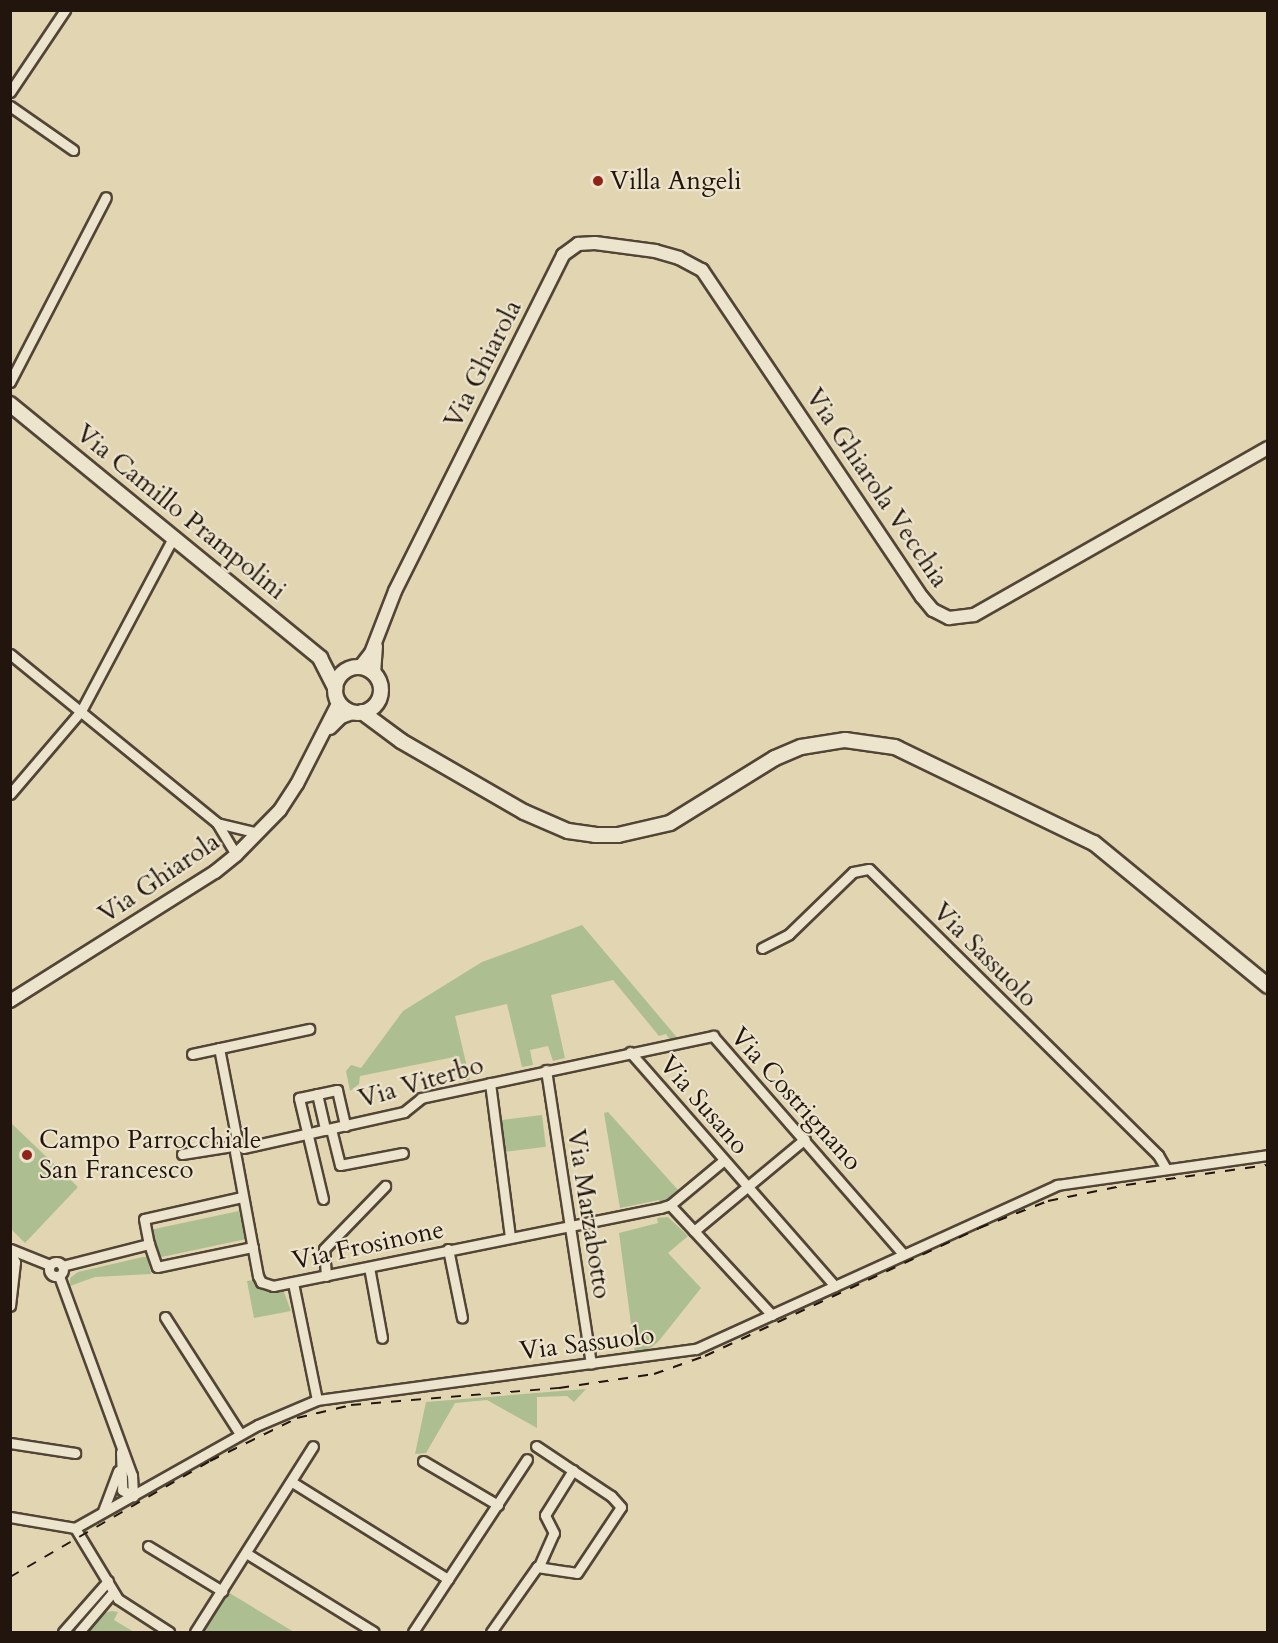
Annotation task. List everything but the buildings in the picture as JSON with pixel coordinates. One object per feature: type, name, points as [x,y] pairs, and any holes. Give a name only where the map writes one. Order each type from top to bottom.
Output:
[{"type":"main road","name":"Via Camillo Prampolini","points":[[10,404],[174,536],[320,658],[354,669]]},
{"type":"main road","name":"Via Camillo Prampolini","points":[[320,658],[335,688]]},
{"type":"main road","points":[[401,741],[381,713],[379,699],[381,686],[374,674],[354,669],[335,688],[339,702],[401,741],[548,824],[568,831],[618,835],[670,823],[775,758],[801,747],[845,740],[895,747],[1094,843],[1268,986]]},
{"type":"main road","points":[[358,712],[379,699]]},
{"type":"street","points":[[10,92],[65,10]]},
{"type":"street","points":[[10,106],[73,150]]},
{"type":"street","points":[[10,382],[106,197]]},
{"type":"street","name":"Via Ghiarola","points":[[354,669],[376,642],[400,581],[569,248],[595,243],[655,251],[690,263],[712,281]]},
{"type":"street","name":"Via Ghiarola Vecchia","points":[[712,281],[922,597],[936,613],[949,618],[974,615],[1268,448]]},
{"type":"street","points":[[10,794],[81,711],[174,536]]},
{"type":"street","name":"Via Ghiarola","points":[[374,674],[376,642]]},
{"type":"street","points":[[10,654],[217,823],[236,855]]},
{"type":"street","name":"Via Ghiarola","points":[[10,1001],[215,872],[236,855],[258,833],[297,784],[339,702]]},
{"type":"street","points":[[325,733],[341,717],[358,712]]},
{"type":"street","points":[[217,823],[258,833]]},
{"type":"street","name":"Via Sassuolo","points":[[762,948],[789,934],[854,872],[863,868],[872,871],[1158,1155],[1166,1169]]},
{"type":"street","points":[[192,1054],[309,1029]]},
{"type":"street","name":"Via Costrignano","points":[[630,1052],[717,1037],[903,1254]]},
{"type":"street","name":"Via Frosinone","points":[[219,1048],[237,1147],[242,1197],[261,1282],[273,1286],[293,1283],[448,1249],[670,1205]]},
{"type":"street","name":"Via Viterbo","points":[[182,1154],[237,1147],[345,1126],[404,1112],[422,1098],[630,1052]]},
{"type":"street","name":"Via Susano","points":[[630,1052],[835,1286]]},
{"type":"street","name":"Via Marzabotto","points":[[546,1070],[591,1364]]},
{"type":"street","points":[[489,1083],[510,1237]]},
{"type":"street","points":[[323,1199],[298,1098],[337,1090],[345,1126]]},
{"type":"street","points":[[317,1094],[340,1165],[403,1153]]},
{"type":"street","points":[[694,1231],[805,1139]]},
{"type":"street","name":"Via Sassuolo","points":[[75,1528],[240,1434],[317,1401],[696,1349],[1046,1188],[1268,1155]]},
{"type":"street","points":[[724,1160],[670,1205],[772,1315]]},
{"type":"street","points":[[326,1276],[324,1249],[385,1186]]},
{"type":"street","points":[[242,1197],[144,1219],[149,1244],[156,1267],[253,1247]]},
{"type":"street","points":[[60,1271],[149,1244]]},
{"type":"street","points":[[448,1249],[462,1318]]},
{"type":"street","points":[[10,1250],[50,1265],[55,1262],[60,1271],[121,1444],[129,1469],[135,1485],[133,1496],[122,1490],[121,1444]]},
{"type":"street","points":[[10,1250],[15,1262],[10,1306]]},
{"type":"street","points":[[369,1267],[382,1338]]},
{"type":"street","points":[[293,1283],[317,1401]]},
{"type":"street","points":[[165,1317],[240,1434]]},
{"type":"street","points":[[10,1443],[75,1453]]},
{"type":"street","points":[[195,1632],[313,1446]]},
{"type":"street","points":[[536,1446],[619,1503],[620,1510],[577,1573],[539,1566]]},
{"type":"street","points":[[413,1632],[527,1459]]},
{"type":"street","points":[[102,1512],[111,1496],[120,1460]]},
{"type":"street","points":[[423,1461],[498,1505]]},
{"type":"street","points":[[129,1469],[151,1486]]},
{"type":"street","points":[[491,1632],[539,1566],[554,1533],[544,1515],[573,1470]]},
{"type":"street","points":[[292,1482],[448,1579]]},
{"type":"street","points":[[10,1517],[75,1528],[113,1592],[129,1608],[169,1632]]},
{"type":"street","points":[[148,1546],[222,1591]]},
{"type":"street","points":[[246,1553],[374,1632]]},
{"type":"street","points":[[63,1632],[108,1581]]},
{"type":"street","points":[[79,1632],[113,1592]]},
{"type":"green space","points":[[582,925],[680,1041],[672,1043],[666,1034],[659,1036],[613,980],[551,995],[565,1058],[553,1061],[548,1046],[530,1050],[533,1065],[522,1067],[507,1004],[455,1016],[470,1080],[466,1081],[459,1056],[360,1076],[359,1084],[350,1091],[346,1071],[351,1065],[361,1068],[403,1011],[482,962]]},
{"type":"green space","points":[[608,1112],[678,1190],[672,1195],[675,1199],[660,1206],[659,1200],[620,1208],[604,1113]]},
{"type":"green space","points":[[542,1115],[546,1147],[503,1152],[499,1120]]},
{"type":"green space","name":"Campo Parrocchiale San Francesco","points":[[11,1123],[78,1187],[25,1243],[11,1229]]},
{"type":"green space","points":[[239,1211],[245,1239],[158,1258],[152,1230]]},
{"type":"green space","points":[[668,1217],[688,1236],[668,1253],[701,1288],[658,1342],[645,1352],[635,1354],[619,1233],[658,1223],[657,1218]]},
{"type":"green space","points":[[147,1257],[151,1274],[95,1277],[70,1286],[70,1278],[78,1272]]},
{"type":"green space","points":[[255,1280],[264,1288],[282,1287],[291,1311],[254,1318],[247,1281]]},
{"type":"green space","points":[[586,1389],[574,1402],[567,1396],[537,1397],[537,1428],[487,1400],[455,1403],[426,1453],[415,1454],[426,1402]]},
{"type":"green space","points":[[226,1591],[294,1632],[201,1632]]},
{"type":"green space","points":[[118,1612],[114,1620],[134,1632],[86,1632],[104,1613]]},
{"type":"railway","points":[[10,1577],[210,1461],[297,1418],[351,1405],[559,1388],[654,1374],[705,1356],[979,1228],[1048,1201],[1126,1185],[1268,1165]]},
{"type":"place","name":"Villa Angeli","points":[[598,181]]},
{"type":"place","name":"Campo Parrocchiale San Francesco","points":[[27,1155]]}]
